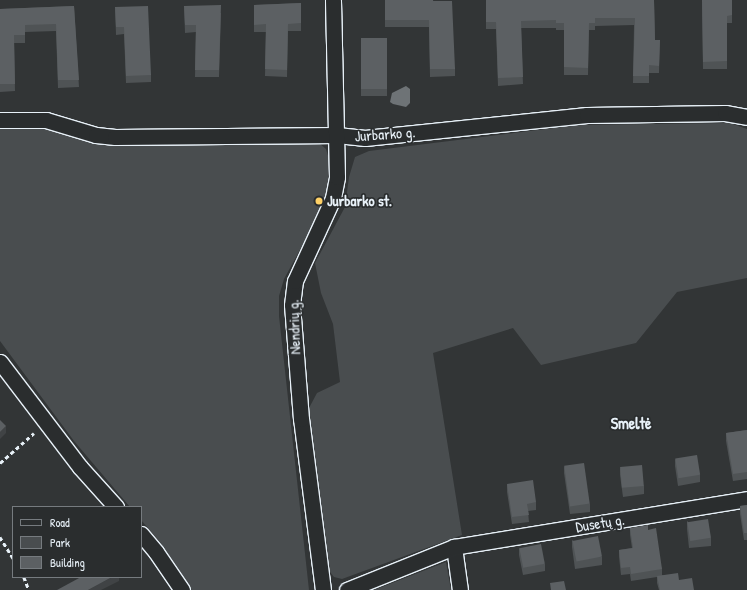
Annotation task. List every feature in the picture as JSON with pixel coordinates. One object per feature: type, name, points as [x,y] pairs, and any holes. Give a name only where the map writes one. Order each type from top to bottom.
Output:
[{"type":"street","name":"Nendrių g.","points":[[323,590],[301,419],[292,305],[295,281],[304,257],[333,198],[337,177],[333,0]]},
{"type":"street","name":"Jurbarko g.","points":[[0,120],[46,120],[96,135],[115,137],[336,135],[365,138],[587,116],[725,113],[747,117]]},
{"type":"street","points":[[0,362],[80,467],[115,506]]},
{"type":"street","name":"Dusetų g.","points":[[347,590],[454,547],[747,499]]},
{"type":"street","points":[[142,535],[156,552],[182,590]]},
{"type":"street","points":[[454,547],[460,590]]},
{"type":"path","points":[[0,463],[47,422]]},
{"type":"path","points":[[0,537],[12,556]]},
{"type":"path","points":[[24,578],[29,590]]},
{"type":"green space","points":[[730,123],[747,129],[747,278],[677,292],[636,343],[541,365],[513,328],[433,353],[462,535],[342,579],[334,577],[330,572],[309,408],[317,393],[340,382],[333,324],[321,293],[315,263],[345,207],[349,177],[355,157],[369,151],[577,125]]},
{"type":"green space","points":[[0,128],[52,128],[92,140],[319,143],[326,149],[329,159],[328,186],[324,206],[284,279],[279,296],[279,316],[309,590],[190,590],[160,542],[142,521],[142,506],[129,506],[74,441],[0,341]]},
{"type":"green space","points":[[446,562],[451,590],[374,590]]},
{"type":"shaded area","points":[[406,86],[410,89],[410,103],[406,107],[390,102],[392,93]]},
{"type":"building","points":[[385,0],[452,1],[455,69],[430,69],[429,20],[385,20]]},
{"type":"building","points":[[486,0],[654,0],[655,40],[660,40],[659,66],[649,65],[649,76],[633,76],[635,18],[595,18],[595,23],[589,23],[588,68],[564,67],[564,23],[556,23],[556,20],[521,21],[523,77],[498,78],[496,22],[486,22]]},
{"type":"building","points":[[702,0],[732,0],[732,15],[727,16],[727,61],[703,62]]},
{"type":"building","points":[[301,3],[301,23],[288,24],[287,70],[265,69],[266,24],[254,25],[254,5]]},
{"type":"building","points":[[221,5],[219,70],[195,70],[196,25],[185,25],[184,6]]},
{"type":"building","points":[[74,6],[79,80],[58,80],[56,24],[25,25],[25,35],[14,35],[15,84],[0,84],[0,9]]},
{"type":"building","points":[[148,6],[151,75],[126,76],[124,27],[116,27],[115,7]]},
{"type":"building","points":[[361,38],[387,38],[387,89],[361,89]]},
{"type":"building","points":[[0,420],[6,426],[0,432]]},
{"type":"building","points":[[747,430],[747,472],[733,474],[726,433]]},
{"type":"building","points":[[697,455],[700,475],[678,478],[675,458]]},
{"type":"building","points":[[584,463],[590,504],[570,506],[564,466]]},
{"type":"building","points":[[642,465],[644,486],[622,488],[620,467]]},
{"type":"building","points":[[533,480],[536,502],[527,504],[529,515],[512,517],[507,484]]},
{"type":"building","points":[[747,505],[747,533],[744,533],[740,506]]},
{"type":"building","points":[[708,519],[711,538],[690,541],[687,522]]},
{"type":"building","points":[[648,525],[648,530],[656,528],[662,569],[631,574],[630,567],[621,568],[619,550],[633,548],[630,528]]},
{"type":"building","points":[[598,536],[602,557],[576,562],[572,541]]},
{"type":"building","points":[[541,544],[545,564],[523,568],[519,548]]},
{"type":"building","points":[[678,573],[679,580],[692,578],[694,590],[660,590],[657,576]]},
{"type":"building","points":[[79,578],[110,578],[88,590],[57,590]]},
{"type":"building","points":[[564,581],[566,590],[551,590],[550,583]]},
{"type":"place","name":"Jurbarko st.","points":[[319,201]]},
{"type":"district","name":"Smeltė","points":[[631,423]]}]
